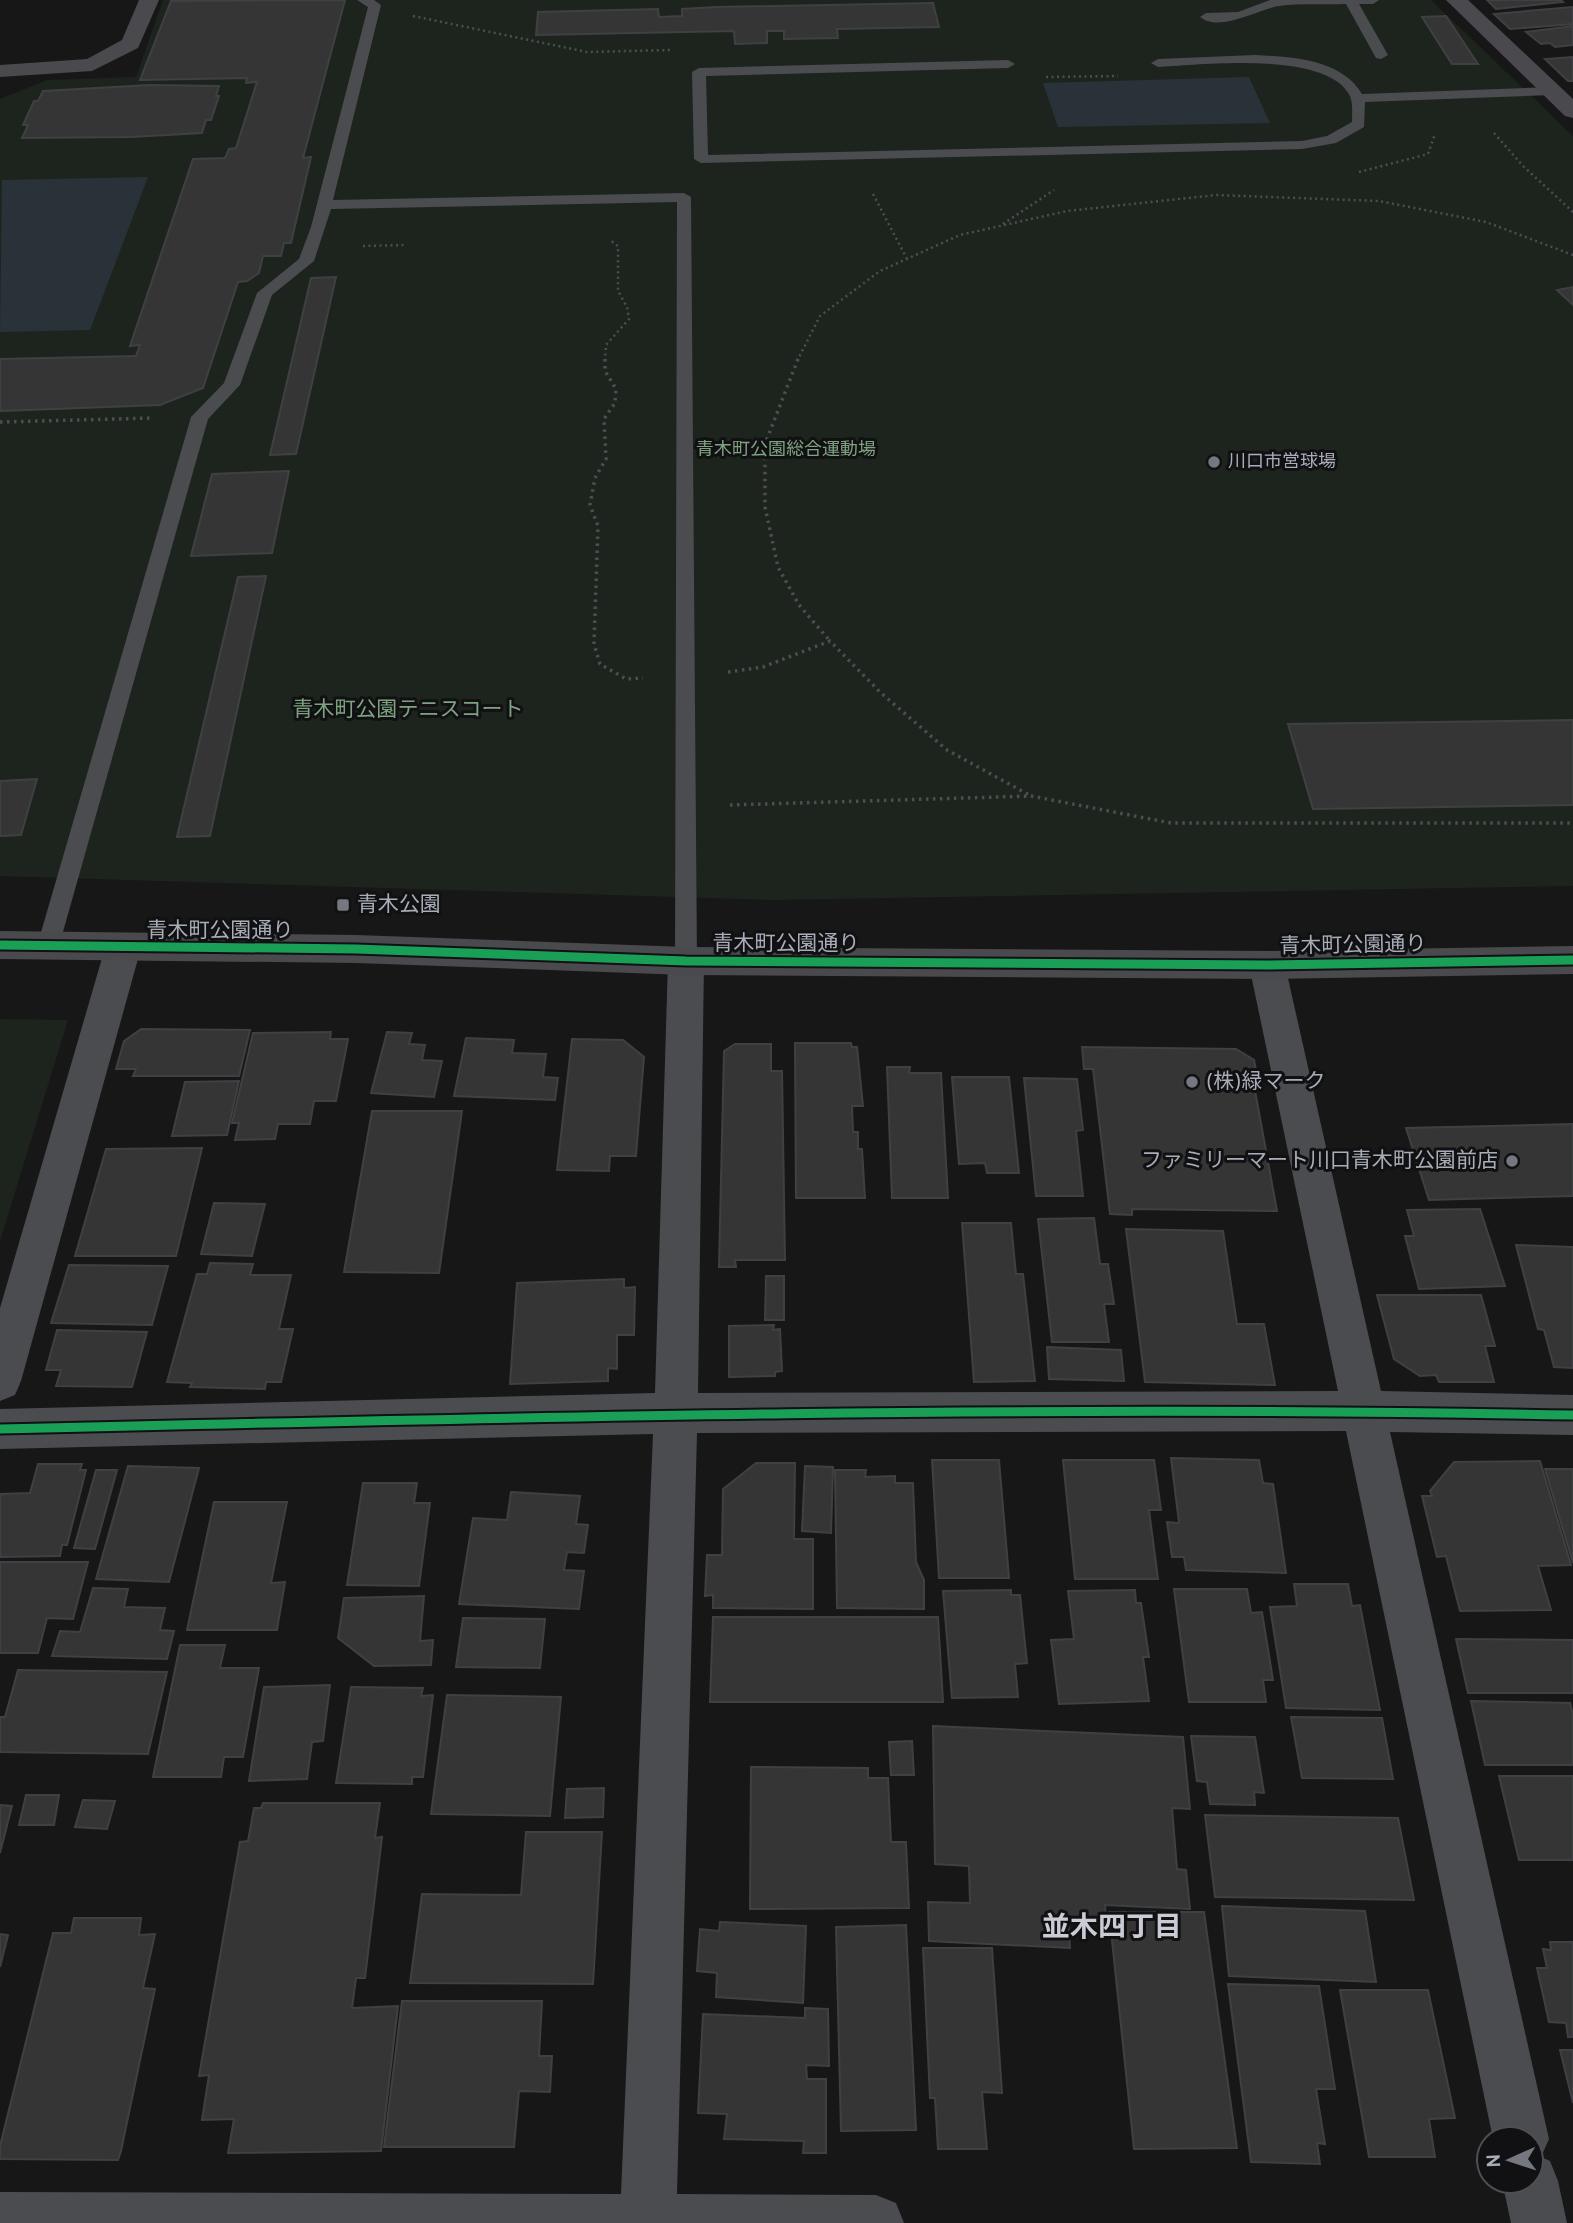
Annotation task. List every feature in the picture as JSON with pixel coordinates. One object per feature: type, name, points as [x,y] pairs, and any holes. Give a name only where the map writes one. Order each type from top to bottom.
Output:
[{"type":"street","points":[[0,71],[92,65],[131,44],[149,0]]},
{"type":"street","points":[[1456,0],[1573,111]]},
{"type":"street","name":"青木町公園通り","points":[[0,945],[356,949],[686,961],[1267,965],[1573,960]]},
{"type":"street","points":[[0,1381],[123,948]]},
{"type":"street","points":[[648,2222],[676,1413],[686,961]]},
{"type":"street","points":[[1267,965],[1518,2125]]},
{"type":"street","points":[[0,1429],[676,1413],[1363,1411],[1573,1415]]},
{"type":"street","points":[[1533,2195],[1539,2223]]},
{"type":"street","points":[[0,2220],[876,2223]]},
{"type":"lane","points":[[48,946],[200,417],[232,385],[265,293],[306,261],[319,228],[375,5],[363,0]]},
{"type":"lane","points":[[1206,17],[1240,16],[1276,2],[1373,0]]},
{"type":"lane","points":[[1351,1],[1381,55]]},
{"type":"lane","points":[[1008,64],[699,72],[701,159],[1302,145],[1331,141],[1359,124],[1358,98],[1348,82],[1303,64],[1266,60],[1158,63]]},
{"type":"lane","points":[[1358,98],[1553,91]]},
{"type":"lane","points":[[324,205],[684,197],[686,961]]},
{"type":"path","points":[[1493,132],[1523,166],[1573,212]]},
{"type":"path","points":[[853,155],[906,259]]},
{"type":"path","points":[[1031,796],[947,750],[881,693],[799,605],[778,566],[765,507],[765,444],[790,376],[820,316],[880,271],[960,235],[1067,211],[1216,195],[1379,201],[1486,222],[1573,255]]},
{"type":"path","points":[[319,228],[348,232],[351,241],[374,248],[410,245]]},
{"type":"path","points":[[610,240],[618,246],[618,291],[627,307],[629,319],[606,345],[605,371],[616,388],[615,403],[604,418],[606,459],[595,478],[590,505],[598,526],[594,644],[600,664],[626,679],[687,677],[763,667],[830,641]]},
{"type":"path","points":[[0,422],[200,417]]},
{"type":"path","points":[[685,806],[1031,796],[1171,823],[1573,824]]},
{"type":"green space","name":"青木町公園総合運動場","points":[[163,0],[1431,0],[1573,136],[1573,886],[774,900],[0,876],[0,99],[47,80],[136,77]]},
{"type":"green space","points":[[0,1019],[68,1020],[0,1241]]},
{"type":"shaded area","points":[[1249,77],[1270,123],[1058,127],[1043,83]]},
{"type":"shaded area","points":[[148,177],[90,330],[0,332],[2,180]]},
{"type":"building","points":[[345,0],[303,158],[311,157],[291,243],[284,243],[281,256],[263,256],[259,273],[247,281],[238,282],[203,388],[160,405],[0,411],[0,359],[136,356],[140,345],[130,346],[193,159],[225,158],[229,149],[236,148],[257,82],[246,83],[247,78],[140,80],[171,1]]},
{"type":"building","points":[[1487,0],[1561,0],[1563,2],[1496,9]]},
{"type":"building","points":[[933,3],[939,27],[837,29],[838,38],[784,39],[784,31],[767,31],[767,43],[735,44],[734,31],[536,35],[538,12],[658,9],[659,17],[682,16],[682,9],[716,7]]},
{"type":"building","points":[[1573,7],[1573,24],[1510,29],[1494,14]]},
{"type":"building","points":[[1446,16],[1478,64],[1452,64],[1422,17]]},
{"type":"building","points":[[1573,26],[1573,45],[1555,47],[1550,43],[1541,44],[1526,32]]},
{"type":"building","points":[[1573,57],[1573,81],[1568,81],[1545,59]]},
{"type":"building","points":[[150,85],[219,86],[216,96],[219,96],[211,120],[206,120],[202,133],[22,138],[28,125],[23,125],[34,101],[38,101],[43,91]]},
{"type":"building","points":[[336,277],[296,454],[270,455],[311,278]]},
{"type":"building","points":[[1573,287],[1573,305],[1557,290]]},
{"type":"building","points":[[289,471],[272,553],[191,556],[212,474]]},
{"type":"building","points":[[266,576],[210,836],[177,837],[238,577]]},
{"type":"building","points":[[1573,720],[1573,805],[1313,809],[1288,724]]},
{"type":"building","points":[[37,779],[21,835],[0,836],[0,781]]},
{"type":"building","points":[[141,1029],[250,1030],[239,1076],[133,1076],[136,1069],[116,1069],[124,1041]]},
{"type":"building","points":[[331,1032],[330,1039],[348,1039],[336,1101],[314,1101],[310,1124],[278,1124],[275,1139],[235,1140],[239,1123],[232,1123],[253,1033]]},
{"type":"building","points":[[387,1032],[412,1033],[409,1044],[425,1045],[422,1060],[442,1061],[434,1097],[371,1093]]},
{"type":"building","points":[[466,1038],[514,1040],[512,1053],[546,1054],[543,1077],[558,1078],[555,1100],[454,1096]]},
{"type":"building","points":[[572,1039],[623,1040],[644,1057],[636,1156],[610,1156],[609,1171],[557,1170]]},
{"type":"building","points":[[795,1043],[851,1043],[852,1047],[857,1047],[863,1106],[852,1106],[853,1132],[858,1132],[858,1149],[862,1149],[865,1198],[796,1198]]},
{"type":"building","points":[[735,1044],[771,1044],[771,1071],[782,1071],[785,1260],[735,1260],[736,1267],[719,1267],[724,1051]]},
{"type":"building","points":[[1082,1047],[1236,1049],[1254,1060],[1259,1085],[1254,1085],[1277,1211],[1132,1209],[1132,1215],[1110,1214],[1093,1069],[1084,1069]]},
{"type":"building","points":[[887,1067],[910,1067],[909,1073],[941,1073],[948,1198],[892,1198]]},
{"type":"building","points":[[952,1077],[1009,1077],[1019,1173],[987,1173],[985,1163],[959,1164]]},
{"type":"building","points":[[1024,1078],[1077,1079],[1083,1130],[1076,1131],[1083,1196],[1036,1196]]},
{"type":"building","points":[[239,1081],[227,1135],[172,1136],[185,1082]]},
{"type":"building","points":[[372,1111],[462,1111],[439,1273],[344,1272]]},
{"type":"building","points":[[1573,1124],[1573,1196],[1429,1200],[1406,1128]]},
{"type":"building","points":[[202,1148],[176,1256],[75,1256],[106,1149]]},
{"type":"building","points":[[214,1203],[265,1204],[252,1256],[201,1254]]},
{"type":"building","points":[[1480,1209],[1505,1286],[1419,1289],[1405,1236],[1414,1236],[1407,1210]]},
{"type":"building","points":[[1094,1218],[1100,1264],[1108,1264],[1114,1304],[1104,1304],[1109,1342],[1052,1342],[1038,1219]]},
{"type":"building","points":[[962,1223],[1011,1223],[1016,1274],[1023,1274],[1035,1381],[974,1382]]},
{"type":"building","points":[[1126,1229],[1223,1231],[1237,1324],[1264,1324],[1275,1385],[1145,1382]]},
{"type":"building","points":[[1516,1245],[1573,1247],[1573,1368],[1554,1367],[1544,1330],[1538,1329]]},
{"type":"building","points":[[210,1263],[253,1264],[250,1275],[291,1275],[279,1329],[293,1329],[281,1382],[266,1382],[265,1389],[190,1387],[192,1383],[167,1382],[197,1274],[207,1274]]},
{"type":"building","points":[[69,1265],[168,1266],[152,1325],[51,1323]]},
{"type":"building","points":[[766,1276],[784,1276],[784,1320],[765,1320]]},
{"type":"building","points":[[624,1279],[624,1288],[635,1287],[634,1335],[617,1335],[617,1369],[608,1368],[608,1381],[510,1384],[517,1283]]},
{"type":"building","points":[[1377,1295],[1481,1295],[1495,1346],[1485,1346],[1494,1382],[1439,1382],[1436,1375],[1420,1376],[1394,1359]]},
{"type":"building","points":[[774,1325],[773,1330],[780,1329],[782,1371],[775,1372],[775,1376],[729,1377],[729,1326]]},
{"type":"building","points":[[57,1330],[147,1332],[132,1387],[56,1386],[61,1370],[46,1370]]},
{"type":"building","points":[[1047,1347],[1121,1350],[1124,1381],[1049,1379]]},
{"type":"building","points":[[1171,1458],[1259,1460],[1263,1483],[1273,1484],[1286,1573],[1186,1570],[1184,1557],[1172,1557],[1167,1522],[1179,1523]]},
{"type":"building","points":[[932,1460],[999,1460],[1009,1578],[939,1578]]},
{"type":"building","points":[[1063,1460],[1154,1460],[1161,1510],[1149,1510],[1158,1579],[1075,1579]]},
{"type":"building","points":[[1540,1461],[1571,1565],[1538,1566],[1551,1610],[1460,1611],[1446,1556],[1437,1557],[1422,1496],[1432,1496],[1430,1491],[1454,1462]]},
{"type":"building","points":[[756,1463],[795,1463],[794,1539],[813,1539],[813,1609],[713,1608],[713,1595],[705,1596],[707,1555],[722,1555],[723,1489]]},
{"type":"building","points":[[38,1464],[82,1464],[80,1470],[86,1470],[67,1545],[62,1545],[60,1556],[0,1557],[0,1494],[30,1493]]},
{"type":"building","points":[[128,1466],[199,1468],[169,1582],[96,1579]]},
{"type":"building","points":[[805,1466],[833,1467],[831,1533],[802,1531]]},
{"type":"building","points":[[1545,1469],[1573,1469],[1573,1563]]},
{"type":"building","points":[[96,1470],[117,1470],[95,1549],[74,1548]]},
{"type":"building","points":[[835,1470],[866,1470],[865,1477],[895,1476],[895,1483],[913,1483],[916,1562],[924,1580],[924,1609],[837,1608]]},
{"type":"building","points":[[363,1483],[417,1483],[414,1503],[430,1503],[419,1586],[347,1585]]},
{"type":"building","points":[[511,1492],[580,1496],[576,1524],[588,1525],[584,1553],[567,1552],[564,1570],[584,1571],[579,1609],[459,1604],[473,1518],[507,1520]]},
{"type":"building","points":[[214,1502],[287,1502],[271,1583],[285,1582],[277,1630],[187,1630]]},
{"type":"building","points":[[0,1562],[88,1562],[73,1619],[47,1618],[38,1653],[0,1653]]},
{"type":"building","points":[[1294,1584],[1348,1584],[1352,1606],[1360,1605],[1380,1710],[1286,1708],[1270,1607],[1297,1606]]},
{"type":"building","points":[[93,1588],[128,1589],[124,1607],[165,1608],[160,1630],[174,1631],[167,1659],[52,1656],[60,1631],[80,1632]]},
{"type":"building","points":[[1174,1589],[1247,1589],[1251,1613],[1262,1612],[1273,1680],[1263,1680],[1266,1702],[1189,1702]]},
{"type":"building","points":[[1011,1590],[1011,1595],[1020,1595],[1027,1663],[1015,1664],[1018,1697],[952,1698],[943,1591]]},
{"type":"building","points":[[1135,1590],[1136,1603],[1141,1603],[1149,1657],[1143,1657],[1149,1701],[1059,1704],[1051,1640],[1074,1639],[1068,1591]]},
{"type":"building","points":[[424,1596],[420,1641],[433,1640],[431,1665],[374,1666],[338,1638],[344,1598]]},
{"type":"building","points":[[713,1617],[938,1617],[943,1702],[710,1702]]},
{"type":"building","points":[[463,1618],[545,1619],[540,1668],[456,1667]]},
{"type":"building","points":[[1456,1639],[1573,1640],[1573,1693],[1468,1693]]},
{"type":"building","points":[[180,1645],[225,1645],[220,1668],[259,1668],[243,1757],[224,1757],[221,1777],[153,1777]]},
{"type":"building","points":[[18,1670],[167,1672],[148,1754],[0,1752],[0,1717],[5,1717]]},
{"type":"building","points":[[330,1685],[323,1741],[312,1742],[307,1779],[249,1781],[264,1687]]},
{"type":"building","points":[[351,1687],[423,1688],[421,1696],[433,1695],[423,1777],[412,1777],[412,1784],[336,1783]]},
{"type":"building","points":[[447,1695],[561,1697],[550,1816],[431,1814]]},
{"type":"building","points":[[1471,1701],[1570,1703],[1573,1715],[1573,1765],[1485,1765]]},
{"type":"building","points":[[1291,1717],[1382,1718],[1393,1779],[1302,1778]]},
{"type":"building","points":[[933,1726],[1183,1737],[1190,1809],[1172,1808],[1177,1869],[1186,1870],[1190,1909],[1105,1905],[1106,1919],[1068,1917],[1070,1948],[929,1941],[928,1902],[970,1903],[969,1866],[935,1864]]},
{"type":"building","points":[[1191,1736],[1255,1737],[1264,1793],[1254,1792],[1255,1805],[1210,1804],[1207,1782],[1197,1781]]},
{"type":"building","points":[[912,1741],[914,1775],[891,1775],[889,1742]]},
{"type":"building","points":[[751,1767],[868,1768],[868,1778],[888,1778],[891,1842],[906,1842],[909,1908],[750,1909]]},
{"type":"building","points":[[1499,1776],[1573,1776],[1573,1860],[1519,1860]]},
{"type":"building","points":[[604,1788],[603,1817],[565,1818],[567,1789]]},
{"type":"building","points":[[26,1795],[59,1795],[54,1825],[19,1825]]},
{"type":"building","points":[[83,1800],[115,1801],[107,1829],[75,1827]]},
{"type":"building","points":[[263,1803],[380,1803],[375,1838],[382,1837],[365,1978],[356,1978],[352,2008],[398,2006],[381,2151],[228,2153],[234,2119],[202,2120],[209,2075],[199,2076],[240,1842],[248,1841],[254,1808],[261,1808]]},
{"type":"building","points":[[0,1805],[12,1806],[0,1853]]},
{"type":"building","points":[[1205,1815],[1398,1818],[1414,1900],[1215,1897]]},
{"type":"building","points":[[526,1832],[602,1832],[593,1984],[410,1983],[422,1894],[521,1895]]},
{"type":"building","points":[[1222,1906],[1365,1911],[1376,1982],[1229,1976]]},
{"type":"building","points":[[1109,1912],[1204,1912],[1237,2148],[1134,2149]]},
{"type":"building","points":[[74,1918],[141,1918],[139,1935],[155,1934],[143,1988],[155,1989],[121,2151],[118,2160],[0,2159],[0,2146],[53,1933],[71,1933]]},
{"type":"building","points":[[720,1922],[806,1926],[803,2003],[716,1997],[717,1973],[697,1971],[700,1929],[719,1931]]},
{"type":"building","points":[[906,1925],[916,2130],[841,2131],[836,1927]]},
{"type":"building","points":[[0,1934],[8,1935],[0,1967]]},
{"type":"building","points":[[1550,1942],[1573,1942],[1573,2037],[1568,2037],[1566,2023],[1549,2022],[1537,1968],[1547,1968],[1543,1949],[1551,1950]]},
{"type":"building","points":[[923,1948],[992,1948],[1002,2093],[982,2092],[987,2149],[938,2149],[935,2098],[930,2098]]},
{"type":"building","points":[[1228,1984],[1319,1986],[1335,2089],[1316,2089],[1325,2144],[1317,2143],[1320,2164],[1251,2162]]},
{"type":"building","points":[[1340,1990],[1428,1990],[1455,2118],[1429,2119],[1435,2157],[1369,2157]]},
{"type":"building","points":[[402,2001],[542,2001],[539,2056],[552,2056],[550,2092],[519,2091],[514,2147],[384,2147]]},
{"type":"building","points":[[805,2008],[828,2009],[829,2066],[806,2065],[807,2079],[826,2079],[826,2153],[803,2153],[804,2141],[724,2139],[727,2114],[698,2113],[703,2014],[805,2018]]},
{"type":"building","points":[[1560,2050],[1573,2050],[1573,2103]]},
{"type":"cycle path","points":[[0,945],[356,949],[686,961],[1267,965],[1573,960]]},
{"type":"cycle path","points":[[0,1429],[676,1413],[1363,1411],[1573,1415]]},
{"type":"place","name":"川口市営球場","points":[[1214,462]]},
{"type":"place","name":"青木公園","points":[[343,905]]},
{"type":"place","name":"(株)緑マーク","points":[[1192,1082]]},
{"type":"place","name":"ファミリーマート川口青木町公園前店","points":[[1512,1161]]},
{"type":"district","name":"並木四丁目","points":[[1112,1929]]},
{"type":"park label","name":"青木町公園テニスコート","points":[[408,710]]}]
